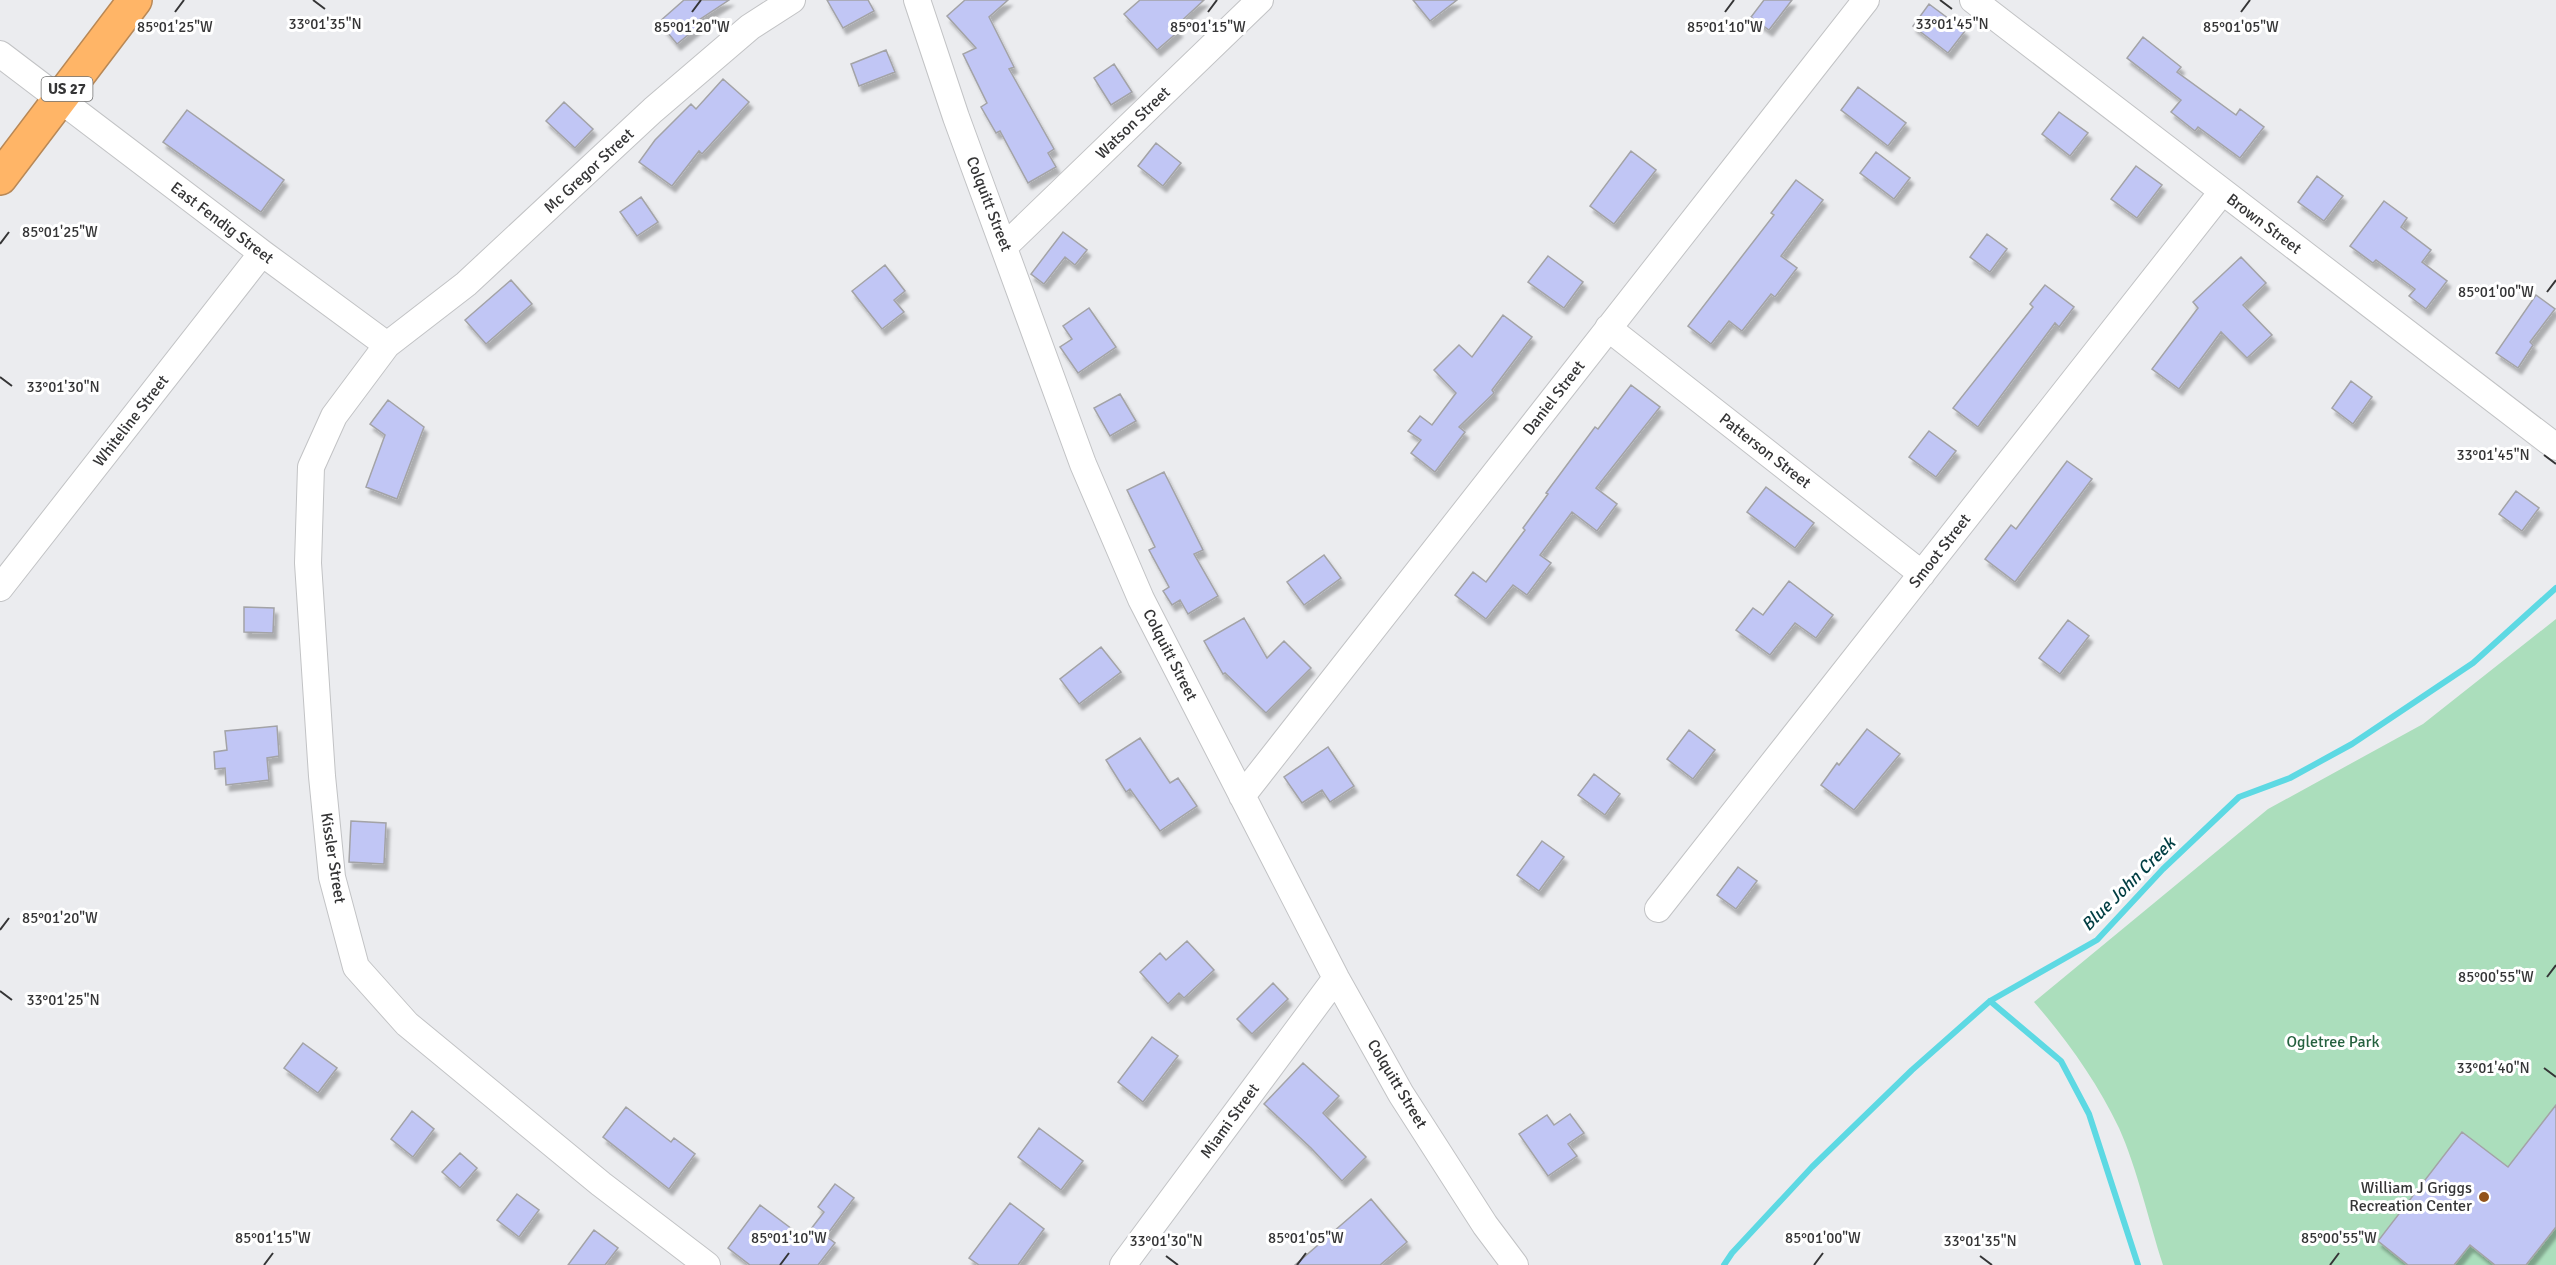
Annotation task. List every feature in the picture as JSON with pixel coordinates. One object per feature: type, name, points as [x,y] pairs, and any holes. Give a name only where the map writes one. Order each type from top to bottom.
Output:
[{"type":"highway","name":"US 27","points":[[0,178],[135,0]]},
{"type":"street","name":"Mc Gregor Street","points":[[387,345],[466,284],[653,110],[750,27],[792,0]]},
{"type":"street","name":"Colquitt Street","points":[[917,0],[956,117],[1083,464],[1141,599],[1336,978],[1401,1094],[1485,1224],[1515,1265]]},
{"type":"street","name":"Watson Street","points":[[1005,246],[1260,0]]},
{"type":"street","name":"Daniel Street","points":[[1242,796],[1866,0]]},
{"type":"street","name":"Brown Street","points":[[1973,0],[2556,447]]},
{"type":"street","name":"East Fendig Street","points":[[0,54],[387,345]]},
{"type":"street","name":"Smoot Street","points":[[1658,909],[2222,192]]},
{"type":"street","name":"Whiteline Street","points":[[0,588],[262,253]]},
{"type":"street","name":"Patterson Street","points":[[1608,328],[1922,574]]},
{"type":"street","name":"Kissler Street","points":[[387,345],[334,416],[311,467],[308,563],[322,777],[332,876],[356,967],[407,1024],[601,1184],[707,1265]]},
{"type":"street","name":"Miami Street","points":[[1123,1265],[1336,978]]},
{"type":"green space","name":"Ogletree Park","points":[[2556,619],[2556,1265],[2163,1265],[2137,1178],[2119,1128],[2081,1062],[2034,1002],[2268,809],[2423,724]]},
{"type":"building","points":[[684,0],[729,0],[696,22],[699,26],[677,44],[659,22]]},
{"type":"building","points":[[827,0],[868,0],[874,11],[843,28]]},
{"type":"building","points":[[965,0],[1008,0],[989,17],[1014,67],[1009,69],[1054,149],[1048,153],[1056,167],[1028,183],[1000,131],[996,133],[981,107],[987,103],[963,54],[976,48],[947,16]]},
{"type":"building","points":[[1140,0],[1204,0],[1175,27],[1179,31],[1157,50],[1124,14]]},
{"type":"building","points":[[1413,0],[1457,0],[1430,21]]},
{"type":"building","points":[[1764,0],[1792,0],[1769,30],[1751,17]]},
{"type":"building","points":[[1929,4],[1965,31],[1948,53],[1913,26]]},
{"type":"building","points":[[2143,37],[2181,67],[2177,72],[2236,115],[2240,109],[2264,127],[2240,158],[2198,127],[2195,131],[2171,112],[2181,100],[2127,58]]},
{"type":"building","points":[[886,50],[895,72],[859,86],[851,64]]},
{"type":"building","points":[[1114,64],[1132,92],[1111,105],[1094,78]]},
{"type":"building","points":[[723,79],[749,102],[702,154],[699,151],[672,186],[639,162],[655,140],[691,104],[696,109]]},
{"type":"building","points":[[1858,87],[1906,123],[1888,146],[1841,110]]},
{"type":"building","points":[[564,102],[593,129],[575,148],[546,121]]},
{"type":"building","points":[[187,110],[284,180],[261,212],[163,142]]},
{"type":"building","points":[[2059,112],[2088,133],[2070,156],[2042,134]]},
{"type":"building","points":[[1156,143],[1181,163],[1163,186],[1138,166]]},
{"type":"building","points":[[1631,151],[1656,170],[1614,224],[1590,206]]},
{"type":"building","points":[[1876,152],[1910,178],[1894,199],[1860,173]]},
{"type":"building","points":[[2136,166],[2162,185],[2137,218],[2111,199]]},
{"type":"building","points":[[2317,176],[2343,196],[2324,221],[2298,202]]},
{"type":"building","points":[[1796,180],[1823,200],[1781,256],[1797,268],[1775,297],[1771,294],[1742,331],[1729,321],[1711,344],[1688,326],[1774,215],[1771,213]]},
{"type":"building","points":[[641,197],[658,222],[637,236],[620,212]]},
{"type":"building","points":[[2384,201],[2407,218],[2401,227],[2431,250],[2422,262],[2447,281],[2426,309],[2409,296],[2415,289],[2376,260],[2373,263],[2350,246]]},
{"type":"building","points":[[1063,232],[1087,250],[1075,265],[1065,257],[1044,284],[1031,274]]},
{"type":"building","points":[[1987,234],[2007,249],[1990,272],[1970,257]]},
{"type":"building","points":[[1548,256],[1583,282],[1564,308],[1528,282]]},
{"type":"building","points":[[2241,257],[2266,283],[2243,305],[2272,335],[2247,358],[2221,332],[2179,389],[2152,369],[2198,308],[2193,302]]},
{"type":"building","points":[[885,265],[905,291],[894,300],[904,312],[882,329],[852,291]]},
{"type":"building","points":[[511,280],[532,304],[486,344],[465,320]]},
{"type":"building","points":[[2045,285],[2074,307],[2059,327],[2055,323],[1978,427],[1953,408],[2033,307],[2030,304]]},
{"type":"building","points":[[2536,295],[2555,309],[2530,342],[2533,345],[2518,368],[2496,353]]},
{"type":"building","points":[[1089,308],[1116,347],[1078,373],[1060,347],[1072,339],[1063,326]]},
{"type":"building","points":[[1503,315],[1532,337],[1492,390],[1494,393],[1459,427],[1465,432],[1435,472],[1411,453],[1421,440],[1408,431],[1420,416],[1432,425],[1456,393],[1434,370],[1459,345],[1472,357]]},
{"type":"building","points":[[2351,381],[2372,397],[2353,424],[2332,408]]},
{"type":"building","points":[[1631,385],[1660,407],[1596,488],[1617,504],[1597,531],[1572,512],[1540,555],[1551,563],[1527,595],[1513,585],[1486,619],[1455,595],[1473,572],[1486,582],[1525,530],[1523,528],[1548,494],[1546,493],[1595,427],[1598,429]]},
{"type":"building","points":[[1120,394],[1136,421],[1110,436],[1094,408]]},
{"type":"building","points":[[388,400],[424,427],[397,499],[366,487],[385,435],[370,424]]},
{"type":"building","points":[[1929,431],[1956,451],[1936,477],[1909,457]]},
{"type":"building","points":[[2067,461],[2092,479],[2015,582],[1985,559],[2011,525],[2016,529]]},
{"type":"building","points":[[1164,472],[1203,550],[1194,554],[1218,596],[1188,614],[1180,600],[1172,605],[1163,591],[1169,587],[1149,550],[1155,547],[1127,490]]},
{"type":"building","points":[[1766,487],[1814,523],[1795,548],[1747,512]]},
{"type":"building","points":[[2516,491],[2539,508],[2522,531],[2499,514]]},
{"type":"building","points":[[1324,555],[1341,578],[1304,605],[1287,582]]},
{"type":"building","points":[[1789,581],[1833,615],[1816,638],[1795,623],[1770,655],[1736,630],[1753,608],[1763,615]]},
{"type":"building","points":[[244,607],[274,608],[273,633],[244,632]]},
{"type":"building","points":[[1244,618],[1267,658],[1284,641],[1311,668],[1266,713],[1225,673],[1223,674],[1204,641]]},
{"type":"building","points":[[2068,620],[2089,636],[2060,674],[2039,658]]},
{"type":"building","points":[[1101,647],[1121,672],[1079,704],[1060,679]]},
{"type":"building","points":[[277,726],[279,756],[267,758],[269,780],[226,785],[225,768],[215,769],[214,752],[227,750],[225,731]]},
{"type":"building","points":[[1867,729],[1900,754],[1854,810],[1821,785]]},
{"type":"building","points":[[1689,730],[1715,750],[1693,779],[1667,759]]},
{"type":"building","points":[[1140,738],[1170,783],[1178,778],[1197,806],[1160,831],[1130,789],[1126,792],[1106,760]]},
{"type":"building","points":[[1328,747],[1354,786],[1330,802],[1322,790],[1302,803],[1284,777]]},
{"type":"building","points":[[1594,774],[1620,794],[1605,815],[1578,795]]},
{"type":"building","points":[[351,821],[386,823],[384,864],[349,862]]},
{"type":"building","points":[[1542,841],[1564,857],[1539,891],[1517,875]]},
{"type":"building","points":[[1738,867],[1757,881],[1736,909],[1717,895]]},
{"type":"building","points":[[1187,941],[1214,970],[1184,998],[1179,993],[1168,1004],[1140,972],[1160,953],[1166,960]]},
{"type":"building","points":[[1273,983],[1288,999],[1252,1034],[1237,1019]]},
{"type":"building","points":[[1152,1037],[1178,1056],[1143,1102],[1118,1082]]},
{"type":"building","points":[[303,1043],[337,1068],[318,1093],[284,1068]]},
{"type":"building","points":[[1303,1063],[1339,1096],[1323,1113],[1366,1157],[1342,1181],[1264,1104]]},
{"type":"building","name":"William J Griggs Recreation Center","points":[[2556,1105],[2556,1227],[2526,1265],[2495,1265],[2470,1245],[2454,1265],[2408,1265],[2378,1241],[2462,1132],[2508,1167]]},
{"type":"building","points":[[626,1107],[671,1142],[674,1138],[695,1154],[669,1189],[603,1137]]},
{"type":"building","points":[[412,1111],[434,1129],[413,1157],[391,1139]]},
{"type":"building","points":[[1570,1114],[1584,1133],[1568,1144],[1577,1156],[1548,1176],[1519,1134],[1547,1115],[1554,1125]]},
{"type":"building","points":[[1039,1128],[1083,1161],[1061,1190],[1018,1157]]},
{"type":"building","points":[[460,1153],[477,1168],[460,1188],[442,1172]]},
{"type":"building","points":[[835,1184],[854,1198],[826,1236],[835,1243],[818,1265],[750,1265],[728,1248],[760,1205],[804,1238],[824,1212],[818,1207]]},
{"type":"building","points":[[517,1194],[539,1210],[519,1237],[497,1220]]},
{"type":"building","points":[[1371,1199],[1407,1242],[1380,1265],[1295,1265]]},
{"type":"building","points":[[1010,1203],[1044,1229],[1018,1265],[979,1265],[969,1258]]},
{"type":"building","points":[[594,1230],[618,1248],[605,1265],[568,1265]]},
{"type":"waterway","name":"Blue John Creek","points":[[1724,1265],[1732,1253],[1812,1167],[1912,1070],[1990,1001],[2097,940],[2163,869],[2239,797],[2290,778],[2352,744],[2473,663],[2556,588]]},
{"type":"waterway","points":[[1990,1001],[2061,1061],[2089,1114],[2138,1265]]},
{"type":"place","name":"William J Griggs Recreation Center","points":[[2484,1197]]}]
